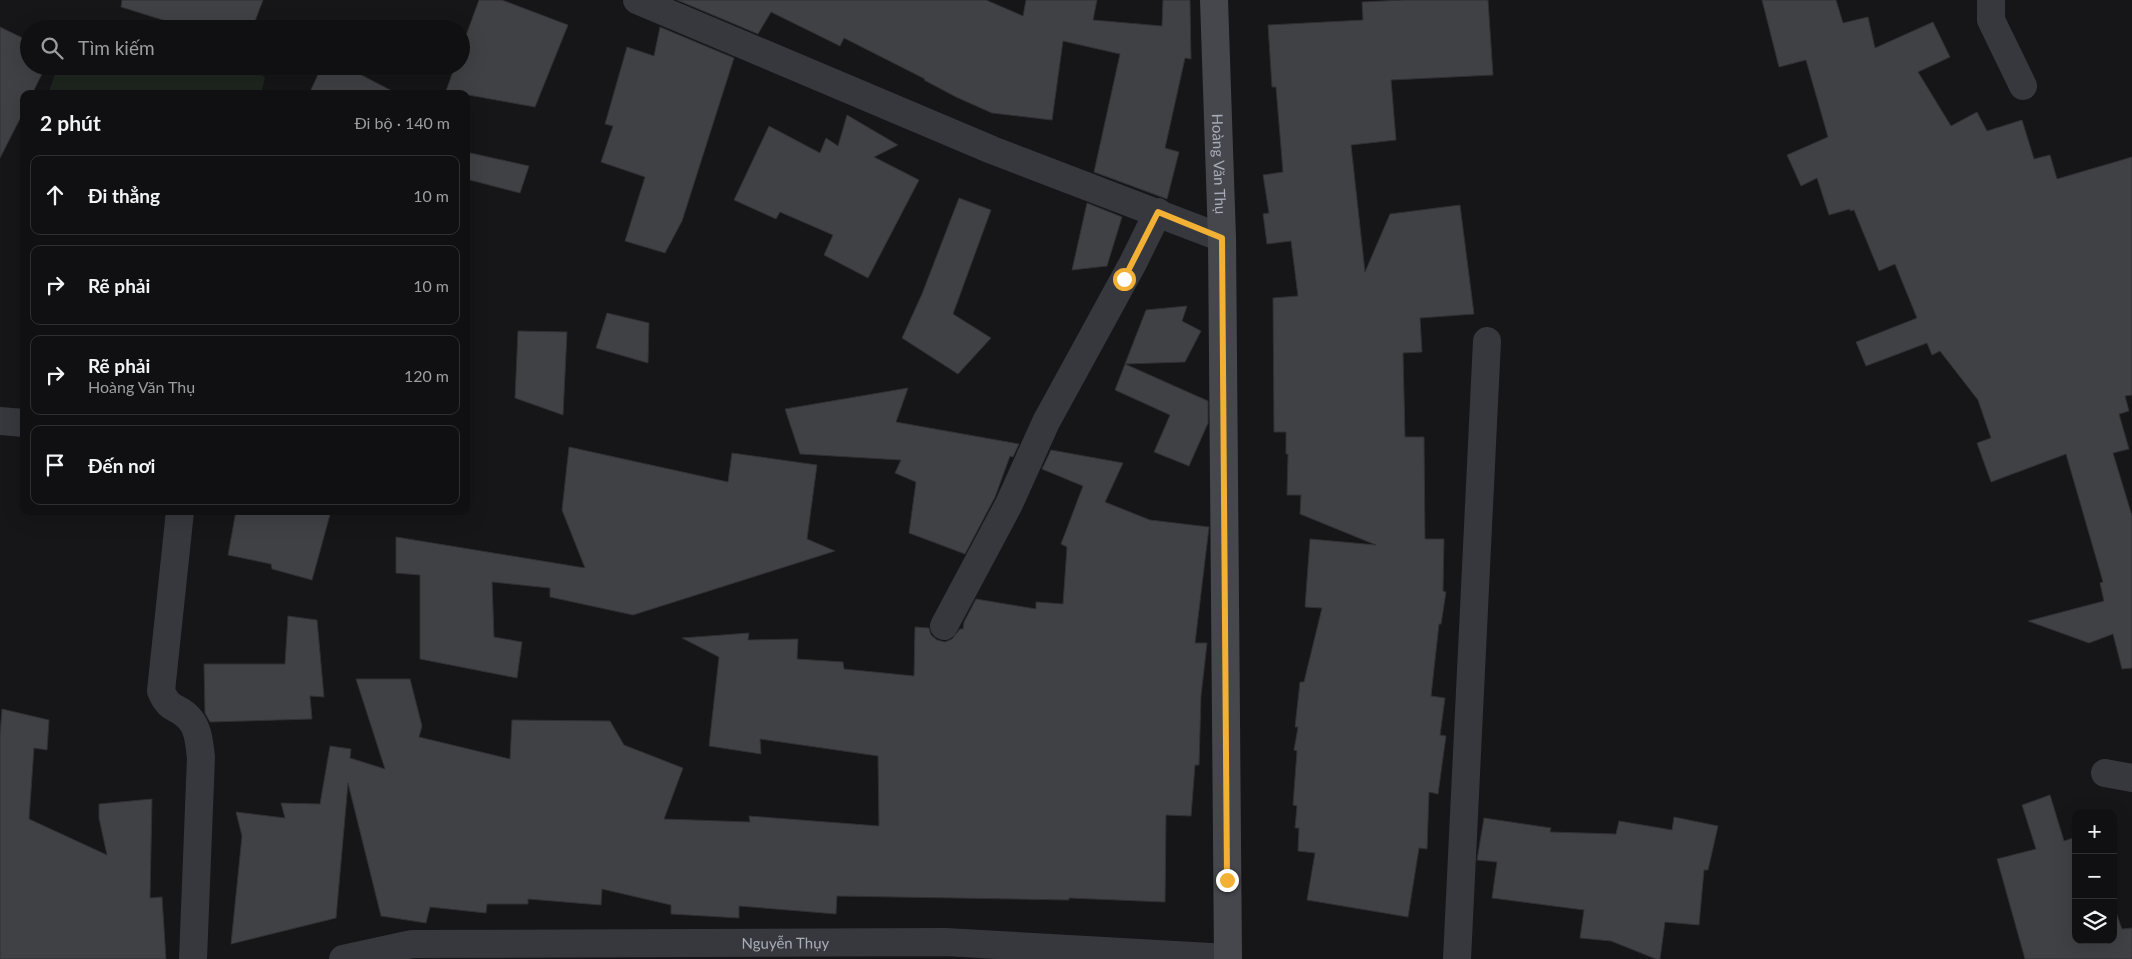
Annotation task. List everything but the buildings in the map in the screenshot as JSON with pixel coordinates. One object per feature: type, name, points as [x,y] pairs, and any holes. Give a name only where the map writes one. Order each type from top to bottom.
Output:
[{"type":"main road","name":"Hoàng Văn Thụ","points":[[1214,0],[1222,238],[1231,959]]},
{"type":"street","points":[[637,0],[992,150],[1222,238]]},
{"type":"street","points":[[1991,0],[1991,20],[2023,86]]},
{"type":"street","points":[[944,626],[1008,504],[1046,422],[1158,212]]},
{"type":"street","points":[[1457,959],[1487,341]]},
{"type":"street","points":[[0,421],[20,424]]},
{"type":"street","points":[[180,515],[161,691],[166,703],[189,718],[198,732],[201,757],[193,959]]},
{"type":"street","points":[[2105,772],[2132,778]]},
{"type":"street","name":"Nguyễn Thụy","points":[[342,959],[412,944],[935,942],[1231,959]]},
{"type":"shaded area","points":[[55,75],[262,75],[265,78],[262,90],[49,90]]},
{"type":"route","points":[[1124,279],[1158,212],[1222,238],[1227,880]]}]
